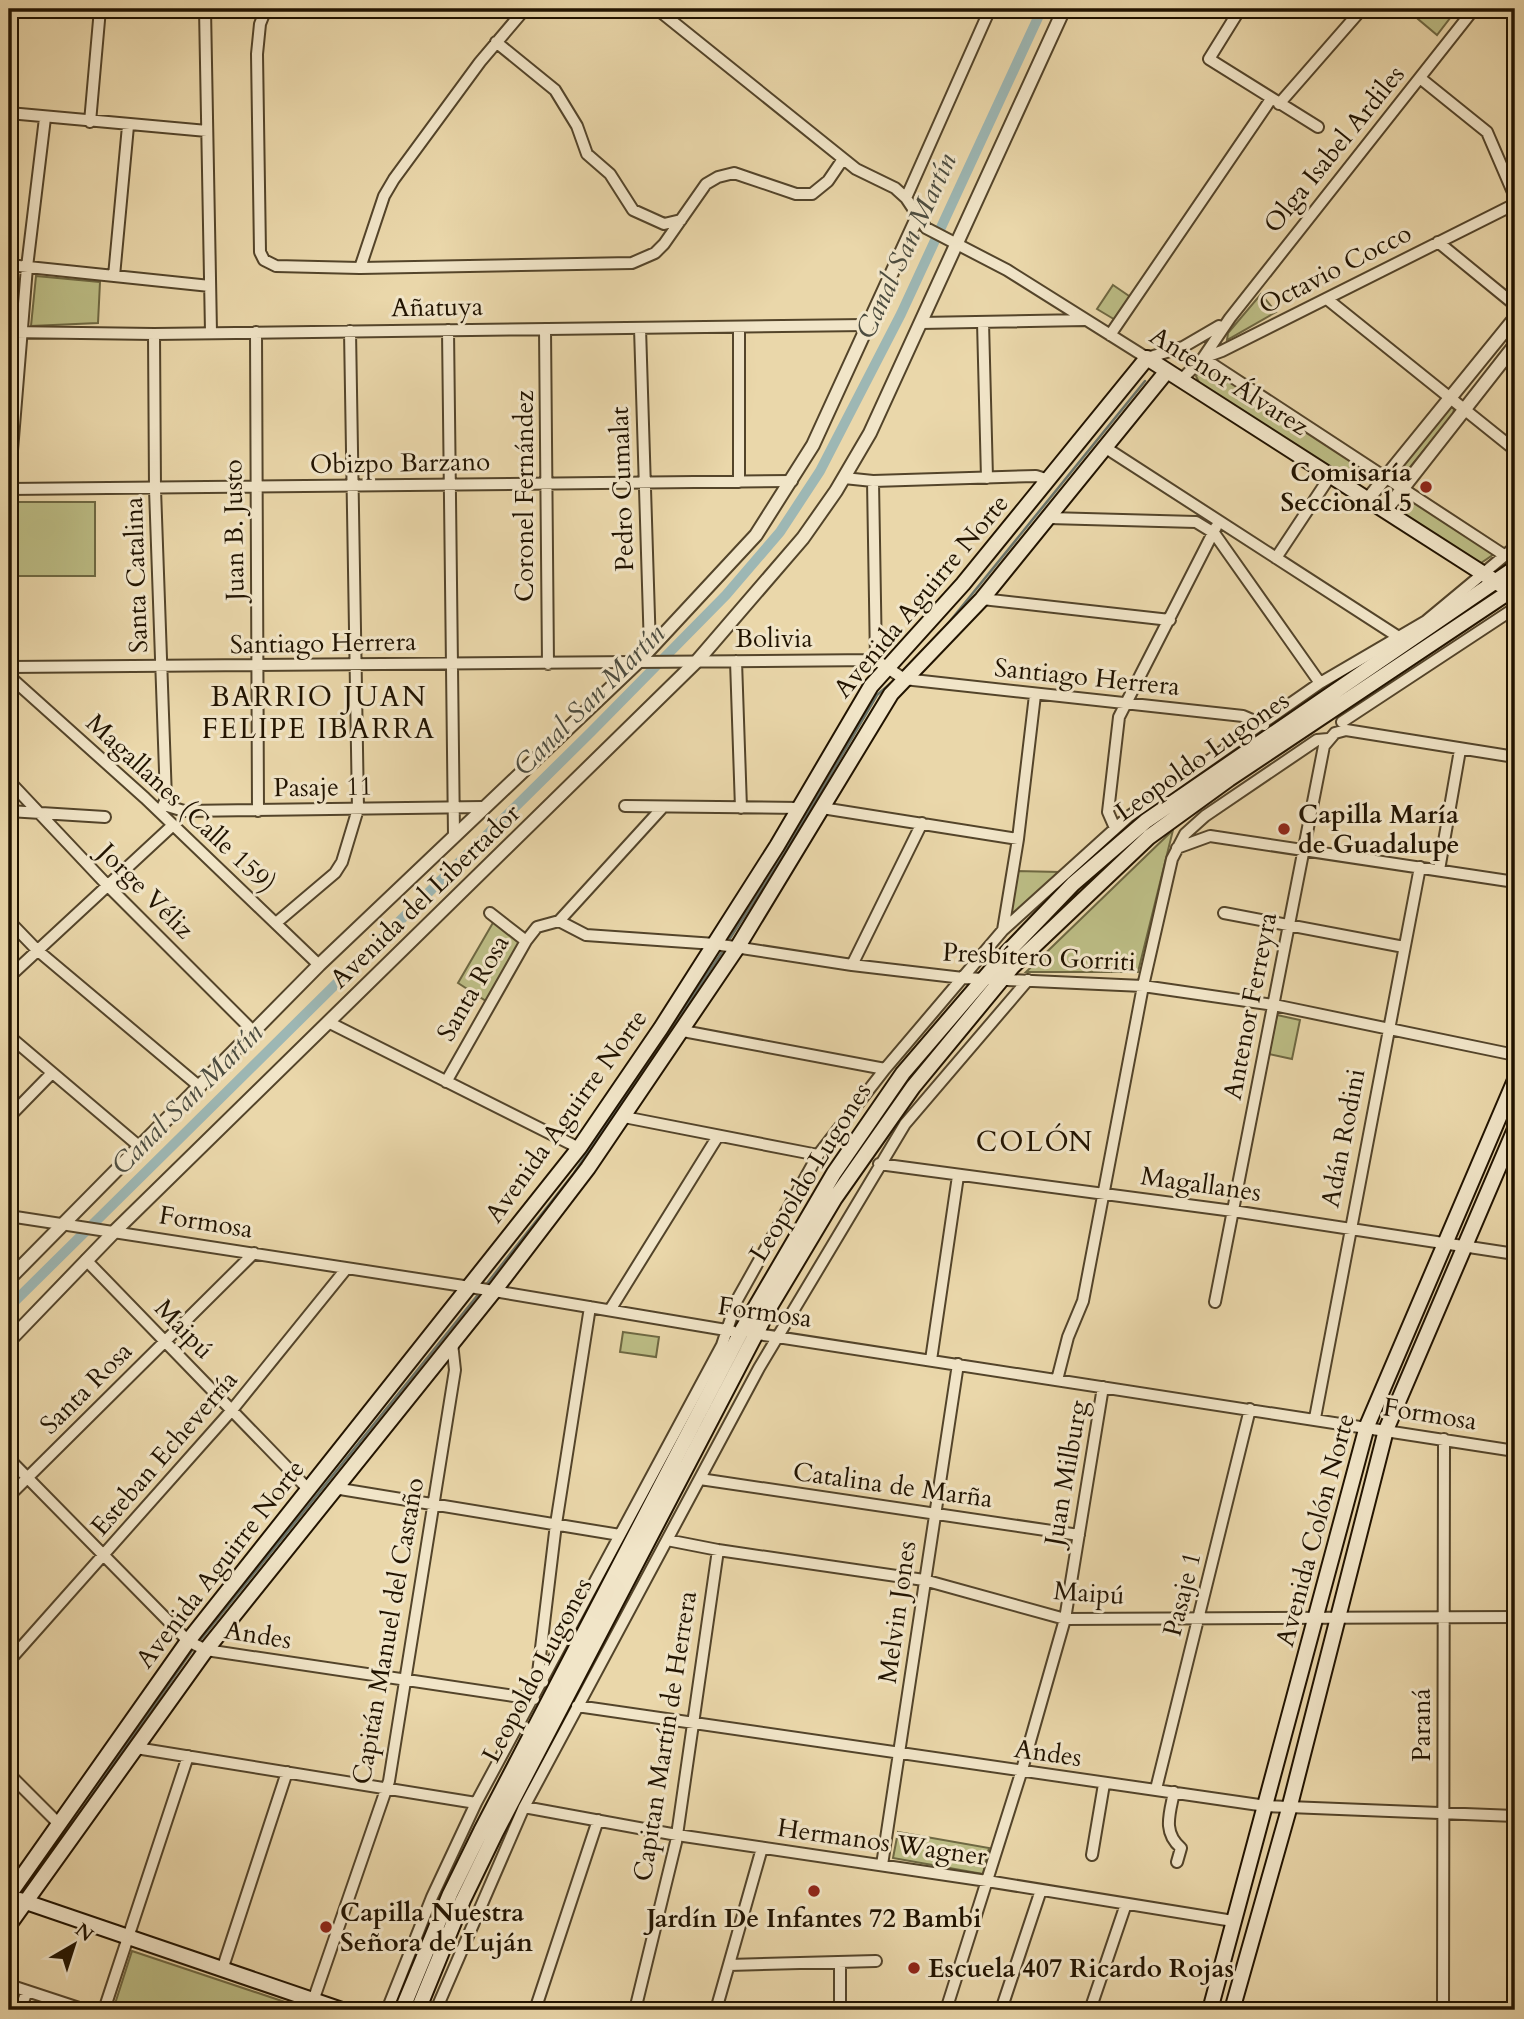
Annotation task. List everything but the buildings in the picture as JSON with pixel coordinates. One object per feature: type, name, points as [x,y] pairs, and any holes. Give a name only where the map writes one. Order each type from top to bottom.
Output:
[{"type":"main road","name":"Antenor Álvarez","points":[[1147,358],[1514,591]]},
{"type":"main road","name":"Avenida Aguirre Norte","points":[[16,1898],[59,1824],[197,1645],[308,1489],[482,1289],[624,1117],[683,1031],[800,808],[882,663],[962,584],[1147,358]]},
{"type":"main road","name":"Avenida Aguirre Norte","points":[[16,1898],[136,1748],[197,1645],[334,1488],[452,1343],[482,1289],[579,1148],[727,946],[822,808],[863,735],[904,678],[935,651],[982,599],[1167,371]]},
{"type":"main road","name":"Leopoldo Lugones","points":[[402,2010],[450,1894],[734,1331],[867,1122],[903,1073],[984,979],[1073,884],[1146,821],[1515,568]]},
{"type":"main road","name":"Leopoldo Lugones","points":[[418,2010],[463,1900],[496,1832],[756,1334],[835,1198],[883,1126],[1002,979],[1149,837],[1229,779],[1341,721],[1514,591]]},
{"type":"main road","name":"Avenida Colón Norte","points":[[1210,2010],[1367,1426],[1515,1080]]},
{"type":"main road","name":"Avenida Colón Norte","points":[[1232,2010],[1289,1809],[1386,1430],[1515,1129]]},
{"type":"main road","points":[[9,1925],[16,1898],[342,2010]]},
{"type":"street","points":[[90,122],[100,9]]},
{"type":"street","points":[[205,9],[211,332]]},
{"type":"street","points":[[266,9],[260,23],[257,54],[260,252],[264,260],[276,266],[360,268],[632,263],[644,259],[664,244],[706,184],[718,177],[734,173],[796,194],[812,194],[828,181],[843,159]]},
{"type":"street","points":[[360,268],[384,196],[394,178],[496,42],[525,9]]},
{"type":"street","points":[[657,9],[843,159],[869,177],[895,188],[906,198],[917,218]]},
{"type":"street","points":[[906,198],[990,9]]},
{"type":"street","name":"Avenida del Libertador","points":[[9,1341],[115,1231],[698,660],[803,538],[844,478],[870,433],[920,323],[951,242],[1064,9]]},
{"type":"street","points":[[1240,9],[1209,59],[1318,127]]},
{"type":"street","points":[[1110,335],[1275,101],[1362,9]]},
{"type":"street","name":"Olga Isabel Ardiles","points":[[1230,318],[1474,9]]},
{"type":"street","points":[[496,42],[555,90],[577,126],[587,155],[614,179],[633,209],[664,224],[681,220]]},
{"type":"street","points":[[1420,78],[1487,132],[1515,197]]},
{"type":"street","points":[[9,113],[128,126],[207,131]]},
{"type":"street","points":[[9,488],[27,267],[45,118]]},
{"type":"street","points":[[114,276],[128,126]]},
{"type":"street","name":"Octavio Cocco","points":[[1181,380],[1203,358],[1222,351],[1515,204]]},
{"type":"street","name":"Avenida del Libertador","points":[[9,1279],[319,965],[638,662],[756,535],[792,481],[838,397],[866,326],[917,218]]},
{"type":"street","name":"Antenor Álvarez","points":[[917,218],[926,228],[1007,270],[1147,358]]},
{"type":"street","points":[[1438,243],[1515,305]]},
{"type":"street","points":[[9,265],[210,286]]},
{"type":"street","points":[[1327,299],[1515,450]]},
{"type":"street","points":[[1230,318],[1203,358],[1504,555]]},
{"type":"street","points":[[1147,358],[1183,347],[1211,333],[1230,318]]},
{"type":"street","points":[[1368,499],[1383,476],[1515,318]]},
{"type":"street","points":[[920,323],[1087,320]]},
{"type":"street","points":[[983,322],[987,478]]},
{"type":"street","name":"Añatuya","points":[[9,332],[154,334],[866,326]]},
{"type":"street","points":[[739,327],[739,482]]},
{"type":"street","name":"Pedro Cumalat","points":[[640,328],[650,649]]},
{"type":"street","name":"Coronel Fernández","points":[[545,329],[548,663]]},
{"type":"street","points":[[448,330],[454,835]]},
{"type":"street","points":[[276,923],[335,873],[342,862],[358,809],[350,331]]},
{"type":"street","name":"Juan B. Justo","points":[[256,332],[258,811]]},
{"type":"street","name":"Santa Catalina","points":[[154,334],[155,489],[163,668],[162,809]]},
{"type":"street","points":[[1385,511],[1515,345]]},
{"type":"street","points":[[1106,448],[1397,636]]},
{"type":"street","points":[[1276,558],[1331,475]]},
{"type":"street","points":[[844,478],[873,481],[1036,477],[1049,480]]},
{"type":"street","name":"Obizpo Barzano","points":[[9,488],[155,489],[792,481]]},
{"type":"street","points":[[873,481],[882,663],[904,678]]},
{"type":"street","points":[[1049,518],[1196,522],[1214,533],[1320,683]]},
{"type":"street","points":[[1115,828],[1108,812],[1119,717],[1219,522]]},
{"type":"street","points":[[387,2010],[432,1897],[476,1803],[620,1535],[734,1331],[737,1300],[818,1155],[885,1069],[1003,930],[1115,828],[1320,683],[1426,621],[1515,547]]},
{"type":"street","points":[[982,599],[1170,620]]},
{"type":"street","points":[[1177,848],[1185,834],[1205,816],[1317,740],[1328,738],[1341,721],[1515,608]]},
{"type":"street","name":"Bolivia","points":[[638,662],[698,660],[882,663]]},
{"type":"street","points":[[736,661],[741,807]]},
{"type":"street","name":"Santiago Herrera","points":[[9,667],[163,668],[638,662]]},
{"type":"street","name":"Magallanes (Calle 159)","points":[[9,676],[162,809],[173,825],[319,965]]},
{"type":"street","name":"Santiago Herrera","points":[[904,678],[1035,695],[1243,716],[1264,724]]},
{"type":"street","points":[[1003,930],[1018,839],[1035,695]]},
{"type":"street","points":[[1341,721],[1460,750],[1515,757]]},
{"type":"street","name":"Antenor Ferreyra","points":[[1215,1302],[1328,738]]},
{"type":"street","points":[[1439,870],[1460,750]]},
{"type":"street","name":"Jorge Véliz","points":[[9,780],[108,886],[254,1032]]},
{"type":"street","points":[[625,806],[800,808]]},
{"type":"street","name":"Pasaje 11","points":[[162,809],[258,811],[483,807]]},
{"type":"street","name":"Santa Rosa","points":[[446,1082],[526,941],[537,927],[559,921],[663,807]]},
{"type":"street","points":[[822,808],[1018,839]]},
{"type":"street","points":[[9,811],[105,817]]},
{"type":"street","points":[[852,965],[922,823]]},
{"type":"street","points":[[9,977],[173,825]]},
{"type":"street","points":[[1177,848],[1210,836],[1515,882]]},
{"type":"street","name":"Juan Milburg","points":[[1057,1380],[1083,1301],[1143,986],[1172,859],[1177,848]]},
{"type":"street","name":"Adán Rodini","points":[[1315,1418],[1348,1230],[1420,867]]},
{"type":"street","points":[[490,913],[526,941]]},
{"type":"street","points":[[1224,913],[1404,947]]},
{"type":"street","points":[[9,921],[37,950],[200,1087]]},
{"type":"street","name":"Presbítero Gorriti","points":[[559,921],[586,935],[727,946],[963,978],[1143,986],[1273,1005],[1515,1055]]},
{"type":"street","points":[[436,2010],[524,1807],[728,1424],[879,1164],[919,1105],[1028,980]]},
{"type":"street","points":[[328,1022],[579,1148]]},
{"type":"street","points":[[683,1031],[885,1069]]},
{"type":"street","points":[[9,1036],[140,1147]]},
{"type":"street","points":[[9,1117],[51,1074]]},
{"type":"street","points":[[624,1117],[818,1155]]},
{"type":"street","points":[[610,1310],[718,1136]]},
{"type":"street","name":"Magallanes","points":[[879,1164],[1234,1211],[1515,1254]]},
{"type":"street","points":[[931,1360],[958,1176]]},
{"type":"street","name":"Formosa","points":[[9,1216],[1515,1451]]},
{"type":"street","name":"Santa Rosa","points":[[9,1496],[254,1253]]},
{"type":"street","name":"Maipú","points":[[86,1260],[308,1489]]},
{"type":"street","name":"Esteban Echeverría","points":[[9,1661],[232,1410],[346,1269]]},
{"type":"street","points":[[543,1682],[538,1673],[556,1524],[590,1307]]},
{"type":"street","name":"Capitán Manuel del Castaño","points":[[313,2001],[387,1789],[455,1370],[452,1343]]},
{"type":"street","name":"Melvin Jones","points":[[882,1865],[958,1364]]},
{"type":"street","name":"Juan Milburg","points":[[946,2010],[1021,1773],[1065,1619],[1104,1387]]},
{"type":"street","name":"Pasaje 1","points":[[1156,1789],[1250,1409]]},
{"type":"street","name":"Paraná","points":[[1443,2010],[1444,1439]]},
{"type":"street","name":"Andes","points":[[9,1460],[197,1645],[404,1681],[534,1699]]},
{"type":"street","name":"Catalina de Marña","points":[[700,1479],[1079,1535]]},
{"type":"street","points":[[334,1488],[620,1535]]},
{"type":"street","name":"Maipú","points":[[667,1539],[718,1550],[924,1580],[1065,1619],[1515,1617]]},
{"type":"street","name":"Capitan Martín de Herrera","points":[[635,2010],[677,1835],[718,1550]]},
{"type":"street","name":"Andes","points":[[577,1706],[901,1751],[1021,1773],[1156,1789],[1289,1809],[1515,1816]]},
{"type":"street","points":[[136,1748],[476,1803]]},
{"type":"street","points":[[104,2010],[188,1756]]},
{"type":"street","points":[[222,1970],[287,1772]]},
{"type":"street","points":[[9,1774],[59,1824]]},
{"type":"street","points":[[1092,1854],[1104,1784]]},
{"type":"street","points":[[1174,1792],[1168,1827],[1169,1835],[1181,1848],[1177,1862]]},
{"type":"street","name":"Hermanos Wagner","points":[[524,1807],[677,1835],[1041,1889],[1233,1921]]},
{"type":"street","points":[[535,2010],[598,1819]]},
{"type":"street","points":[[716,2010],[762,1848]]},
{"type":"street","points":[[1001,2010],[1041,1889]]},
{"type":"street","points":[[1090,2010],[1126,1904]]},
{"type":"street","points":[[729,1965],[876,1961]]},
{"type":"street","points":[[840,1962],[840,2010]]},
{"type":"street","points":[[9,1985],[85,2010]]},
{"type":"street","points":[[20,2010],[27,1991]]},
{"type":"green space","points":[[1426,9],[1457,9],[1437,35],[1418,19]]},
{"type":"green space","points":[[36,276],[100,282],[98,323],[31,326]]},
{"type":"green space","points":[[1113,285],[1132,298],[1117,321],[1097,309]]},
{"type":"green space","points":[[1261,294],[1276,312],[1227,340],[1228,333]]},
{"type":"green space","points":[[1203,366],[1207,366],[1378,475],[1369,480],[1351,481],[1201,387],[1196,376]]},
{"type":"green space","points":[[1449,406],[1454,409],[1453,415],[1402,477],[1395,478],[1393,476]]},
{"type":"green space","points":[[1403,492],[1497,552],[1481,563],[1406,517],[1401,504]]},
{"type":"green space","points":[[9,502],[95,502],[95,576],[9,576]]},
{"type":"green space","points":[[1173,830],[1138,972],[1026,972]]},
{"type":"green space","points":[[1016,871],[1059,872],[1009,919]]},
{"type":"green space","points":[[494,921],[520,941],[486,1001],[458,983]]},
{"type":"green space","points":[[1277,1015],[1300,1020],[1292,1059],[1269,1054]]},
{"type":"green space","points":[[623,1332],[659,1337],[656,1357],[620,1352]]},
{"type":"green space","points":[[898,1832],[989,1848],[983,1874],[893,1858]]},
{"type":"green space","points":[[132,1951],[309,2010],[113,2010]]},
{"type":"waterway","name":"Canal San Martín","points":[[9,1307],[591,732],[726,595],[780,532],[820,471],[901,314],[1042,9]]},
{"type":"waterway","points":[[942,631],[1145,381]]},
{"type":"waterway","points":[[727,943],[784,854],[877,695],[891,683]]},
{"type":"waterway","points":[[485,1286],[574,1173],[724,949]]},
{"type":"waterway","points":[[198,1643],[481,1291]]},
{"type":"waterway","points":[[19,1894],[81,1811],[193,1649]]},
{"type":"waterway","points":[[9,1907],[15,1899]]},
{"type":"place","name":"Comisaría Seccional 5","points":[[1426,487]]},
{"type":"place","name":"Capilla María de Guadalupe","points":[[1284,829]]},
{"type":"place","name":"Jardín De Infantes 72 Bambi","points":[[814,1891]]},
{"type":"place","name":"Capilla Nuestra Señora de Luján","points":[[326,1927]]},
{"type":"place","name":"Escuela 407 Ricardo Rojas","points":[[914,1968]]},
{"type":"district","name":"BARRIO JUAN FELIPE IBARRA","points":[[319,713]]},
{"type":"district","name":"COLÓN","points":[[1035,1142]]}]
